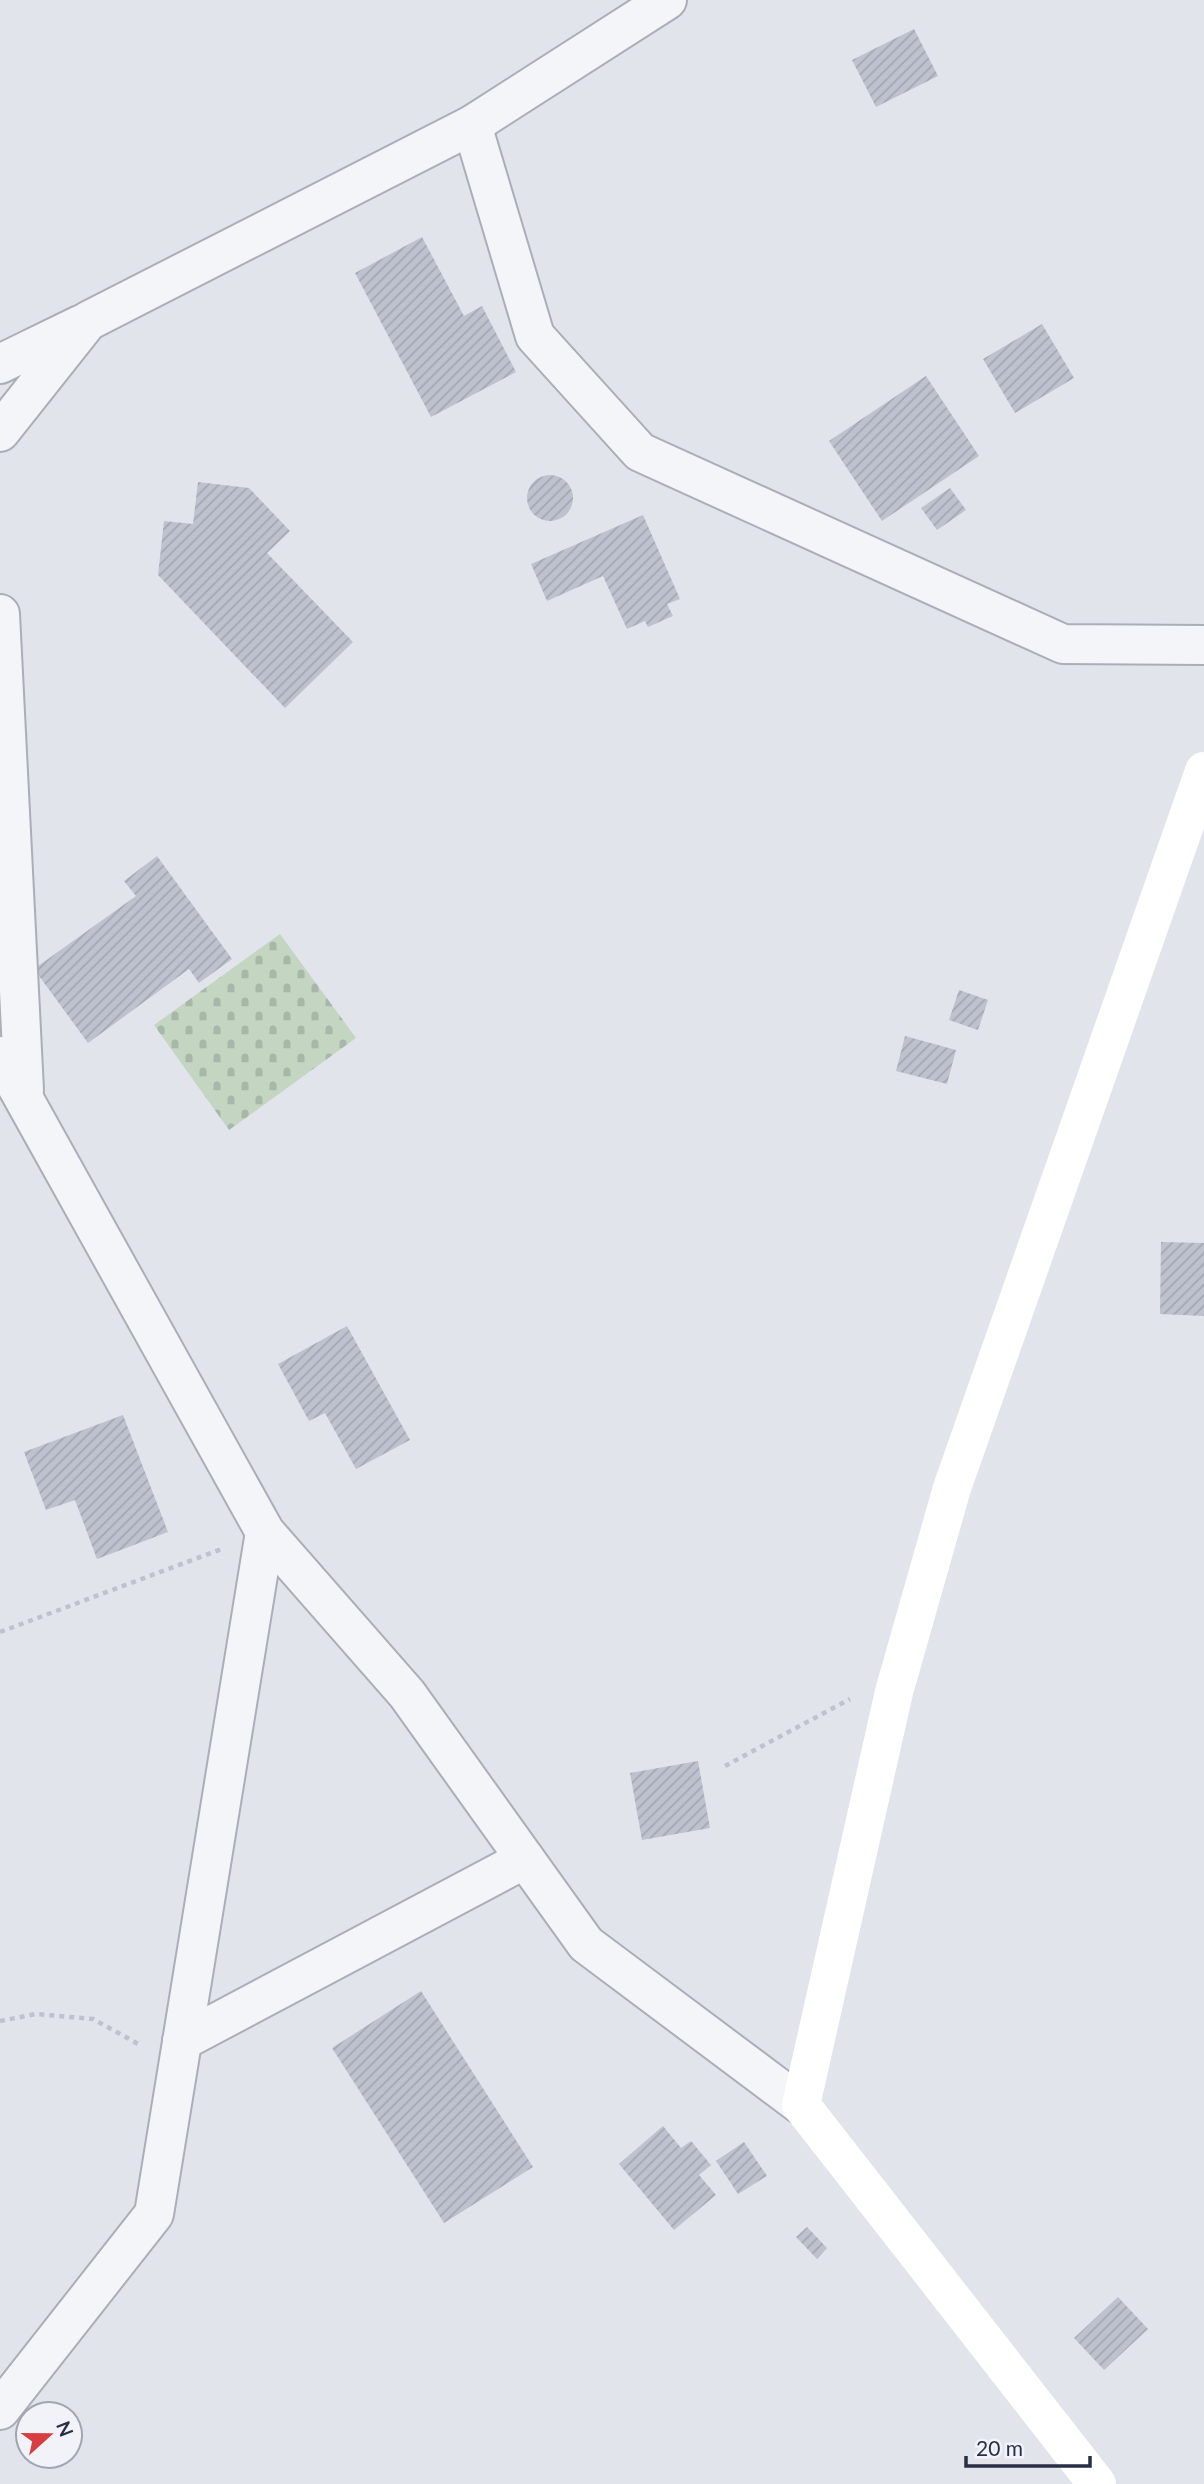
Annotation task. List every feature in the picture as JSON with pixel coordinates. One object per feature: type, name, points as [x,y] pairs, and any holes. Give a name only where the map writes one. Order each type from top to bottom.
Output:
[{"type":"street","points":[[0,364],[472,125],[667,0]]},
{"type":"street","points":[[472,125],[535,336],[640,452],[1063,643],[1204,645]]},
{"type":"street","points":[[0,432],[88,321]]},
{"type":"street","points":[[0,614],[24,1099]]},
{"type":"street","points":[[801,2105],[900,1672],[952,1488],[1204,771]]},
{"type":"street","points":[[0,1056],[265,1532],[407,1694],[586,1944],[801,2105],[1097,2484]]},
{"type":"street","points":[[0,2410],[154,2214],[265,1532]]},
{"type":"street","points":[[182,2041],[524,1859]]},
{"type":"path","points":[[0,1632],[265,1532]]},
{"type":"path","points":[[725,1766],[900,1672]]},
{"type":"path","points":[[0,2021],[36,2014],[93,2019],[146,2048],[182,2041]]},
{"type":"green space","points":[[280,934],[356,1038],[229,1130],[154,1025]]},
{"type":"building","points":[[914,29],[938,76],[876,107],[852,60]]},
{"type":"building","points":[[422,237],[464,316],[482,306],[516,372],[431,417],[355,273]]},
{"type":"building","points":[[1042,324],[1074,378],[1015,413],[983,359]]},
{"type":"building","points":[[926,376],[979,456],[882,521],[829,441]]},
{"type":"building","points":[[550,475],[566,482],[573,498],[566,514],[550,521],[534,514],[527,498],[534,482]]},
{"type":"building","points":[[198,482],[249,488],[290,531],[267,553],[353,642],[285,708],[158,575],[164,521],[193,524]]},
{"type":"building","points":[[950,488],[966,510],[937,530],[921,508]]},
{"type":"building","points":[[643,515],[680,599],[667,604],[673,616],[648,627],[645,621],[627,629],[603,576],[547,601],[531,564]]},
{"type":"building","points":[[157,856],[232,959],[199,983],[189,969],[88,1043],[34,969],[136,896],[124,881]]},
{"type":"building","points":[[959,990],[988,1000],[978,1030],[949,1020]]},
{"type":"building","points":[[905,1036],[956,1050],[947,1084],[896,1071]]},
{"type":"building","points":[[1161,1242],[1204,1243],[1204,1316],[1160,1314]]},
{"type":"building","points":[[347,1326],[410,1440],[356,1469],[325,1413],[309,1421],[278,1364]]},
{"type":"building","points":[[123,1415],[168,1532],[97,1559],[75,1500],[46,1510],[24,1452]]},
{"type":"building","points":[[698,1761],[710,1828],[642,1840],[630,1773]]},
{"type":"building","points":[[421,1991],[533,2167],[444,2223],[332,2048]]},
{"type":"building","points":[[663,2126],[681,2148],[691,2141],[711,2165],[699,2175],[716,2195],[674,2230],[619,2164]]},
{"type":"building","points":[[744,2142],[767,2176],[738,2194],[716,2161]]},
{"type":"building","points":[[807,2227],[827,2248],[817,2259],[796,2237]]},
{"type":"building","points":[[1118,2297],[1148,2329],[1104,2370],[1074,2338]]}]
